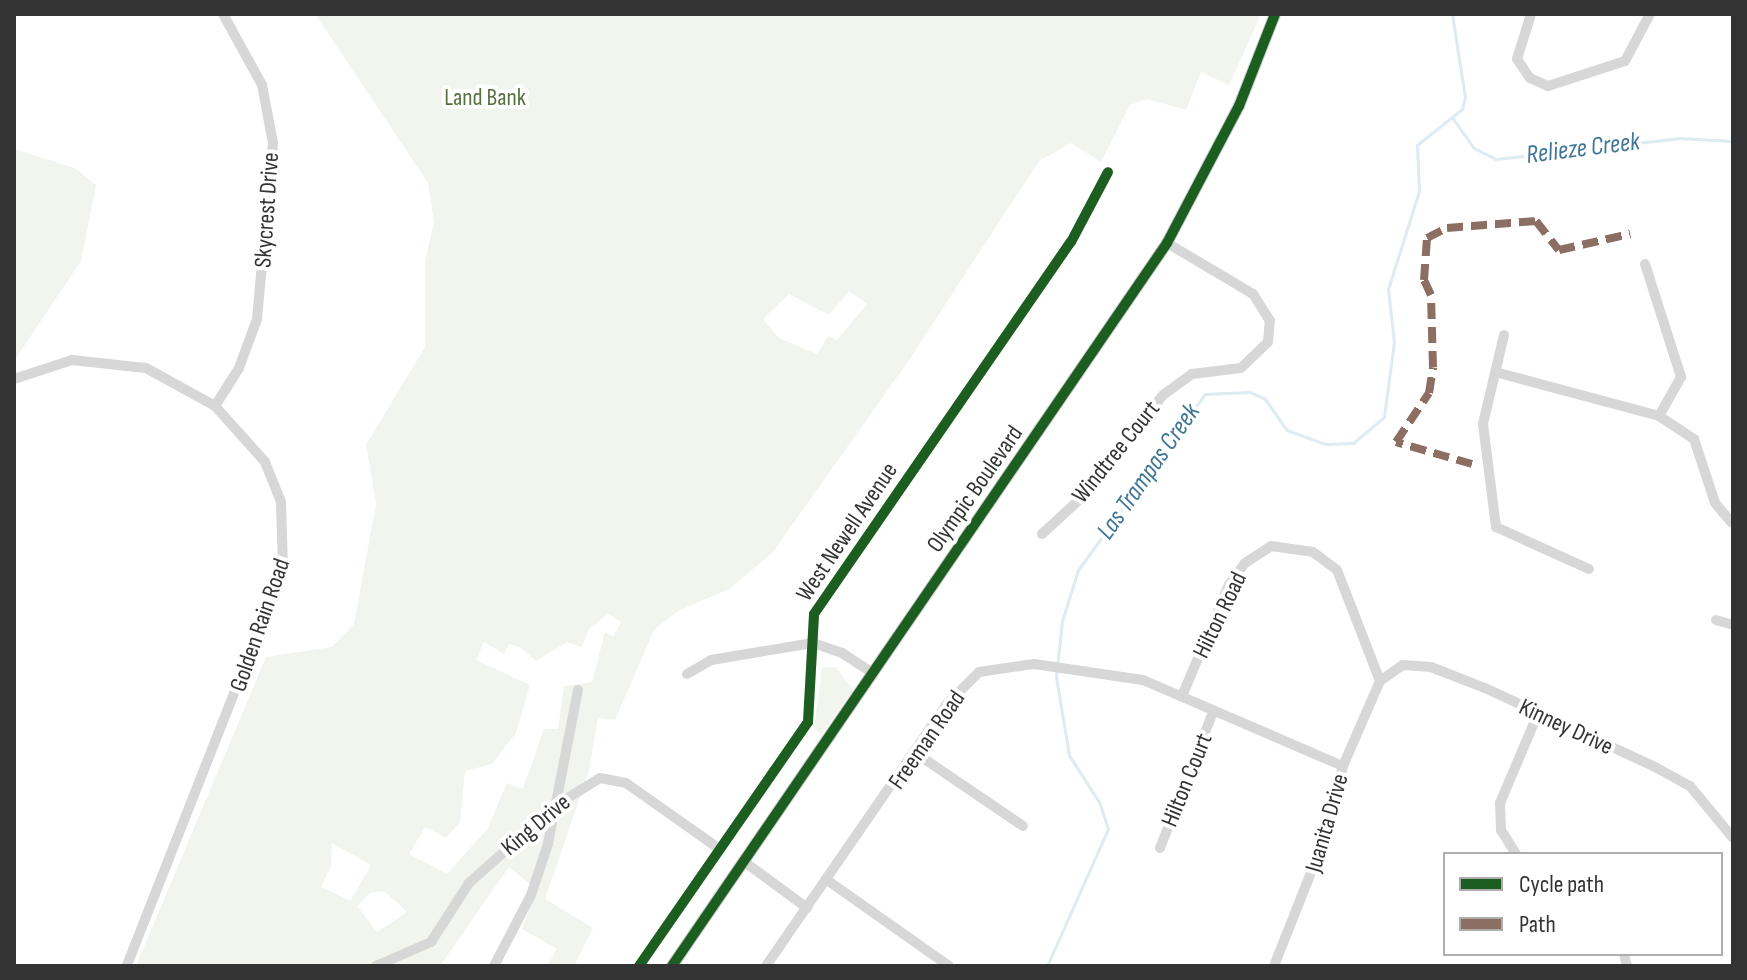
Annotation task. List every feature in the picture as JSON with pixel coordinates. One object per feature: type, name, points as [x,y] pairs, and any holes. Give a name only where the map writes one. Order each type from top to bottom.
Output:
[{"type":"main road","name":"Olympic Boulevard","points":[[672,966],[746,863],[1167,243],[1239,106],[1275,14]]},
{"type":"street","name":"Skycrest Drive","points":[[215,406],[239,368],[257,319],[273,143],[259,77],[223,14]]},
{"type":"street","points":[[1531,14],[1517,59],[1530,78],[1548,86],[1625,61],[1650,14]]},
{"type":"street","name":"West Newell Avenue","points":[[639,966],[808,722],[814,614],[1071,242],[1108,172]]},
{"type":"street","name":"Windtree Court","points":[[1042,534],[1080,499],[1163,395],[1192,374],[1251,363],[1268,342],[1270,321],[1253,294],[1167,243]]},
{"type":"street","points":[[1645,264],[1681,377],[1659,416]]},
{"type":"street","points":[[1504,335],[1499,373],[1483,424],[1496,527],[1589,569]]},
{"type":"street","name":"Golden Rain Road","points":[[14,379],[49,364],[99,359],[146,368],[215,406],[265,462],[281,502],[283,569],[127,966]]},
{"type":"street","points":[[1499,373],[1659,416],[1694,439],[1715,503],[1731,522]]},
{"type":"street","name":"Hilton Road","points":[[1182,696],[1229,585],[1245,563],[1271,546],[1313,552],[1337,570],[1380,681]]},
{"type":"street","points":[[1716,620],[1733,625]]},
{"type":"street","points":[[687,674],[711,660],[813,643],[842,653],[874,674]]},
{"type":"street","name":"Freeman Road","points":[[766,966],[917,754],[947,704],[979,672],[1034,664],[1080,668],[1143,680],[1343,766]]},
{"type":"street","name":"Kinney Drive","points":[[1380,681],[1403,665],[1431,667],[1690,786],[1733,838]]},
{"type":"street","name":"Juanita Drive","points":[[1274,966],[1317,860],[1343,766],[1380,681]]},
{"type":"street","points":[[494,966],[531,895],[558,804],[578,690]]},
{"type":"street","name":"Hilton Court","points":[[1160,848],[1213,712]]},
{"type":"street","points":[[1515,852],[1501,830],[1500,803],[1537,716]]},
{"type":"street","points":[[917,754],[1023,826]]},
{"type":"street","name":"King Drive","points":[[376,966],[431,942],[469,883],[558,804],[586,784],[615,779],[718,848]]},
{"type":"street","points":[[746,863],[807,908]]},
{"type":"street","points":[[827,880],[949,966]]},
{"type":"green space","name":"Land Bank","points":[[315,14],[1261,14],[1229,85],[1201,72],[1186,110],[1147,99],[1130,105],[1101,162],[1071,143],[1039,161],[907,363],[772,553],[729,589],[678,611],[654,630],[615,720],[598,718],[589,771],[545,899],[593,928],[574,966],[547,966],[557,949],[522,929],[537,890],[509,867],[440,966],[136,966],[266,657],[332,647],[354,624],[376,504],[366,445],[425,347],[425,261],[434,222],[428,183]],"holes":[[[849,291],[867,304],[837,340],[828,336],[817,354],[779,338],[763,319],[789,294],[829,315]],[[608,614],[621,622],[613,637],[605,632],[592,682],[564,686],[558,729],[544,729],[523,789],[507,783],[488,828],[447,874],[409,854],[425,827],[446,838],[460,822],[465,771],[492,764],[516,733],[530,685],[476,660],[484,642],[504,654],[509,644],[520,647],[536,661],[567,642],[582,647],[588,630]],[[332,843],[371,865],[350,901],[321,887],[331,866]],[[384,891],[407,912],[377,932],[357,906],[370,893]]]},
{"type":"green space","points":[[14,149],[75,168],[96,185],[81,261],[14,361]]},
{"type":"green space","points":[[836,667],[853,690],[821,735],[814,728],[822,668]]},
{"type":"waterway","name":"Las Trampas Creek","points":[[1047,966],[1108,829],[1099,802],[1069,755],[1056,677],[1062,621],[1078,570],[1205,394],[1250,392],[1265,399],[1287,430],[1325,444],[1353,443],[1384,417],[1394,342],[1388,289],[1419,191],[1417,145],[1462,109],[1465,97],[1452,14]]},
{"type":"waterway","name":"Relieze Creek","points":[[1452,117],[1474,148],[1496,159],[1679,138],[1733,141]]},
{"type":"marked path","points":[[1472,464],[1396,442],[1429,393],[1433,367],[1431,295],[1424,280],[1427,238],[1447,228],[1536,221],[1559,250],[1630,234]]},
{"type":"cycle path","points":[[672,966],[1167,243],[1239,106],[1275,14]]},
{"type":"cycle path","points":[[639,966],[808,722],[814,614],[1071,242],[1108,172]]}]
